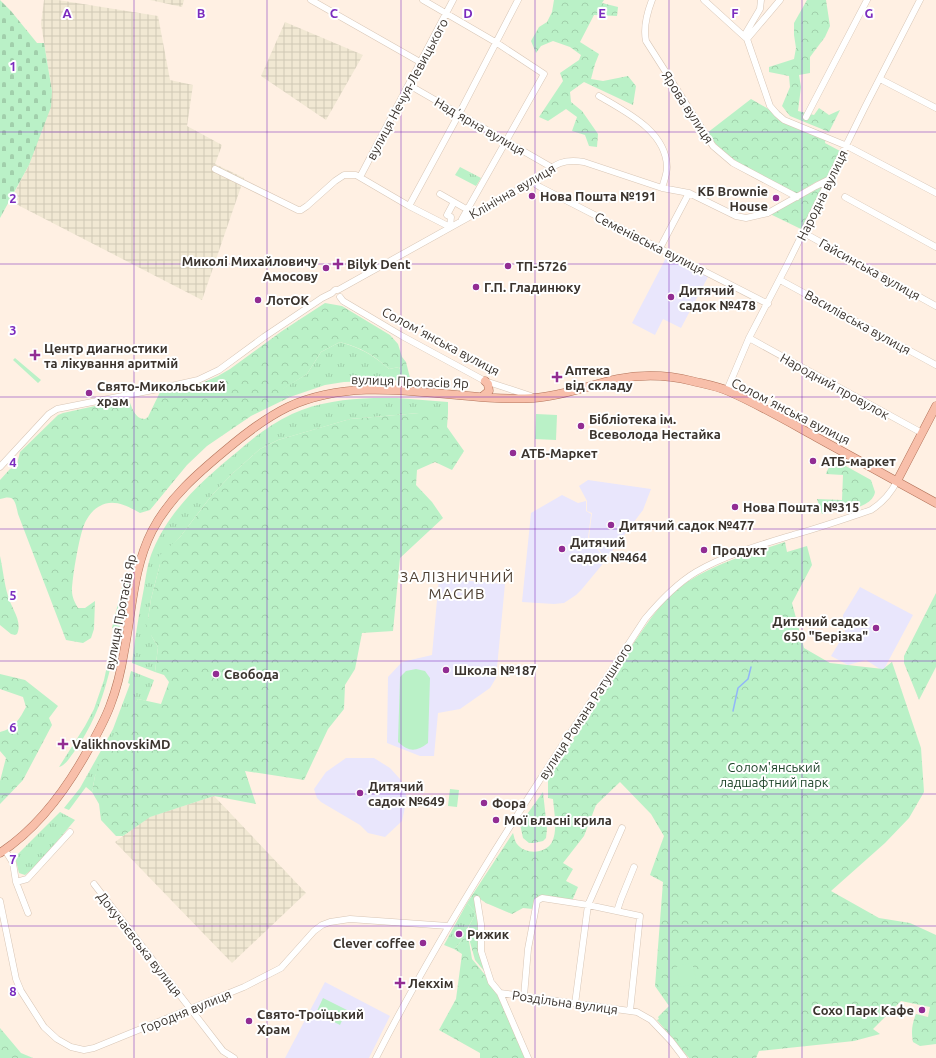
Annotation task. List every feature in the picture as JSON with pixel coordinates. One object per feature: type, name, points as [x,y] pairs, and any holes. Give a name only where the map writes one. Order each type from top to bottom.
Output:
[{"type":"main road","name":"Соломʼянська вулиця","points":[[534,398],[556,395],[617,379],[640,376],[673,377],[690,380],[727,390],[778,416],[936,503]]},
{"type":"main road","points":[[482,396],[489,391],[488,384],[485,381]]},
{"type":"main road","name":"вулиця Протасів Яр","points":[[2,852],[29,831],[52,805],[72,778],[102,724],[110,708],[119,681],[135,585],[144,552],[151,533],[158,522],[190,481],[262,422],[286,408],[316,397],[346,390],[369,389],[509,398],[534,398]]},
{"type":"main road","points":[[897,481],[936,406]]},
{"type":"street","points":[[311,0],[420,62]]},
{"type":"street","points":[[423,0],[497,43],[544,74],[462,220]]},
{"type":"street","name":"вулиця Нечуя-Левицького","points":[[360,177],[453,0]]},
{"type":"street","points":[[408,206],[497,43],[518,0]]},
{"type":"street","name":"Ярова вулиця","points":[[652,0],[645,23],[644,33],[646,41],[713,146],[733,163],[797,197]]},
{"type":"street","points":[[704,0],[745,38],[752,50],[770,106],[784,120],[846,146],[936,193]]},
{"type":"street","points":[[745,38],[760,9],[761,0]]},
{"type":"street","points":[[745,38],[780,0]]},
{"type":"street","points":[[806,117],[866,0]]},
{"type":"street","name":"Народна вулиця","points":[[727,390],[749,338],[804,233],[920,0]]},
{"type":"street","points":[[880,79],[936,108]]},
{"type":"street","name":"Надʼярна вулиця","points":[[409,85],[551,167]]},
{"type":"street","points":[[599,96],[644,125],[655,135],[665,152],[667,168],[662,188]]},
{"type":"street","name":"Клінічна вулиця","points":[[0,467],[49,414],[57,409],[198,380],[219,370],[322,298],[532,182],[551,167],[563,162],[573,160],[584,162],[662,188],[689,193],[736,216],[746,218],[768,213],[830,179]]},
{"type":"street","points":[[215,169],[294,210],[301,210],[307,206],[332,183],[344,175],[356,175],[408,206],[450,227],[451,218],[447,215],[454,202]]},
{"type":"street","name":"Семенівська вулиця","points":[[532,182],[768,304]]},
{"type":"street","points":[[660,248],[689,193]]},
{"type":"street","points":[[440,194],[468,210]]},
{"type":"street","points":[[845,197],[936,247]]},
{"type":"street","name":"Гайсинська вулиця","points":[[804,233],[936,306]]},
{"type":"street","name":"Василівська вулиця","points":[[780,280],[936,365]]},
{"type":"street","name":"Соломʼянська вулиця","points":[[335,292],[334,298],[340,297],[343,301],[402,336],[485,381],[534,398]]},
{"type":"street","name":"Народний провулок","points":[[749,338],[922,433]]},
{"type":"street","name":"вулиця Романа Ратушного","points":[[376,1058],[448,926],[502,838],[641,625],[656,606],[669,592],[697,572],[727,557],[871,510],[882,503],[897,481]]},
{"type":"street","points":[[575,1004],[588,905],[622,828]]},
{"type":"street","points":[[16,882],[27,879],[70,832]]},
{"type":"street","points":[[2,852],[13,863],[16,882],[28,913]]},
{"type":"street","points":[[617,911],[634,867]]},
{"type":"street","name":"Докучаєвська вулиця","points":[[94,884],[223,1051],[234,1058]]},
{"type":"street","points":[[524,996],[528,949],[537,901],[542,898],[588,905],[640,916],[630,1011]]},
{"type":"street","points":[[477,899],[481,924],[481,951],[491,982],[500,993],[528,1058]]},
{"type":"street","name":"Городня вулиця","points":[[0,901],[16,979],[21,991],[44,1027],[57,1039],[71,1047],[84,1050],[94,1048],[244,987],[281,968],[314,931],[322,925],[330,922],[350,919],[448,926]]},
{"type":"street","name":"Роздільна вулиця","points":[[500,993],[637,1012],[651,1020],[671,1041],[684,1058]]},
{"type":"shaded area","points":[[44,0],[58,0],[158,16],[170,80],[193,85],[187,126],[222,145],[215,164],[244,178],[202,300],[10,201],[29,165],[52,91],[41,24]]},
{"type":"shaded area","points":[[150,0],[184,0],[182,7]]},
{"type":"shaded area","points":[[285,22],[363,55],[326,120],[261,76]]},
{"type":"shaded area","name":"Дитячий садок №478","points":[[668,254],[709,275],[681,328],[663,319],[655,335],[632,323]]},
{"type":"shaded area","name":"Дитячий садок №477","points":[[588,480],[651,489],[643,510],[606,559],[589,537],[592,513],[587,511],[587,501],[579,486]]},
{"type":"shaded area","name":"Дитячий садок №464","points":[[562,495],[578,503],[586,501],[586,511],[591,514],[588,538],[606,560],[582,589],[564,603],[554,604],[522,602],[531,513]]},
{"type":"shaded area","name":"Школа №187","points":[[439,578],[505,584],[496,678],[490,688],[460,709],[438,713],[434,756],[420,756],[387,743],[388,677],[402,662],[432,655]]},
{"type":"shaded area","name":"Дитячий садок 650 \"Берізка\"","points":[[860,587],[913,615],[883,671],[866,660],[848,665],[831,656],[845,633],[843,615]]},
{"type":"shaded area","name":"Дитячий садок №649","points":[[346,758],[374,758],[390,768],[400,779],[407,798],[402,821],[385,837],[368,833],[360,825],[321,802],[317,798],[314,789],[326,772]]},
{"type":"shaded area","points":[[214,796],[306,893],[232,963],[115,842],[149,817]]},
{"type":"shaded area","points":[[325,982],[390,1016],[369,1058],[285,1058]]},
{"type":"green space","points":[[0,0],[37,43],[44,43],[52,91],[51,107],[29,165],[0,218]]},
{"type":"green space","points":[[554,0],[604,0],[602,3],[618,7],[617,16],[594,15],[580,42],[599,54],[591,79],[603,81],[628,76],[636,86],[633,105],[584,82],[570,92],[571,102],[582,111],[598,134],[597,147],[589,146],[585,135],[572,131],[577,117],[566,109],[548,121],[539,117],[563,81],[560,73],[579,60],[581,55],[570,47],[553,41],[541,46],[536,53],[531,41],[539,27],[547,22],[552,12]]},
{"type":"green space","points":[[807,0],[826,0],[830,26],[825,37],[810,57],[810,73],[799,75],[801,87],[798,111],[814,115],[819,108],[829,115],[840,110],[829,132],[790,116],[782,106],[790,87],[789,76],[769,72],[769,67],[794,59],[796,48],[794,23]]},
{"type":"green space","points":[[751,99],[777,114],[826,137],[825,143],[840,151],[828,177],[816,182],[796,194],[747,168],[715,144],[707,133]]},
{"type":"green space","points":[[460,167],[481,178],[476,186],[455,175]]},
{"type":"green space","points":[[830,179],[805,231],[768,213]]},
{"type":"green space","points":[[325,303],[342,306],[390,335],[398,344],[402,357],[406,362],[410,378],[404,380],[399,367],[389,369],[366,352],[340,342],[321,352],[307,374],[283,389],[290,397],[251,416],[207,446],[187,465],[150,510],[140,513],[115,503],[105,504],[96,508],[84,524],[73,576],[72,591],[78,608],[85,608],[95,601],[94,629],[91,638],[83,643],[66,640],[18,514],[15,502],[9,497],[0,499],[0,480],[10,469],[15,467],[20,452],[58,415],[63,413],[127,399],[129,400],[136,415],[142,419],[145,419],[148,417],[160,392],[197,385],[218,376]]},
{"type":"green space","points":[[340,342],[366,352],[389,369],[399,367],[404,380],[344,382],[325,385],[290,397],[282,389],[307,374],[321,352]]},
{"type":"green space","points":[[15,358],[41,380],[38,383],[13,360]]},
{"type":"green space","points":[[397,398],[448,402],[448,413],[419,413],[350,419],[278,440],[260,449],[232,474],[212,495],[180,537],[172,545],[160,564],[151,599],[148,619],[152,637],[158,647],[155,672],[132,663],[140,607],[151,554],[160,535],[178,508],[212,473],[250,441],[270,426],[284,418],[302,410],[322,404],[343,400]]},
{"type":"green space","points":[[419,413],[448,413],[447,427],[464,451],[452,470],[435,462],[417,470],[416,485],[432,502],[443,518],[400,558],[393,631],[362,633],[355,669],[345,685],[344,709],[328,729],[304,780],[245,771],[256,804],[214,796],[150,817],[123,836],[116,836],[101,820],[99,804],[92,792],[95,776],[104,749],[138,699],[161,704],[169,682],[164,675],[155,672],[158,647],[145,622],[148,619],[151,599],[160,564],[157,563],[158,557],[180,537],[212,495],[232,474],[260,449],[278,440],[350,419]]},
{"type":"green space","points":[[536,414],[557,415],[556,440],[535,439]]},
{"type":"green space","points":[[833,460],[871,480],[875,492],[868,503],[853,509],[822,514],[817,499],[842,500],[843,475],[826,474]]},
{"type":"green space","name":"Солом'янський ладшафтний парк","points":[[785,542],[787,552],[807,546],[812,565],[792,603],[804,648],[830,663],[883,669],[892,662],[921,748],[924,792],[909,818],[885,843],[831,891],[879,918],[910,923],[936,935],[936,1044],[920,1046],[913,1042],[912,1028],[916,1014],[928,1017],[930,1007],[901,1001],[873,1029],[880,1034],[854,1041],[759,1051],[756,1058],[689,1058],[657,1020],[669,1006],[655,986],[663,882],[650,875],[664,836],[651,814],[620,782],[596,805],[584,836],[563,863],[573,869],[566,881],[578,887],[572,901],[541,896],[533,909],[523,908],[512,914],[486,903],[477,897],[474,900],[480,925],[480,951],[490,978],[475,960],[470,942],[469,926],[476,913],[467,903],[513,833],[517,844],[525,850],[535,852],[540,851],[549,846],[552,842],[555,832],[555,821],[553,799],[548,798],[548,780],[607,683],[639,635],[664,602],[679,588],[691,580],[730,561]]},
{"type":"green space","points":[[0,556],[9,601],[19,624],[17,634],[15,635],[11,634],[0,625]]},
{"type":"green space","points":[[129,572],[132,574],[119,629],[112,628],[125,575]]},
{"type":"green space","points":[[936,593],[936,667],[919,700],[904,663],[904,656]]},
{"type":"green space","points":[[114,633],[117,635],[111,667],[97,711],[91,725],[74,752],[66,763],[59,767],[94,709],[104,680]]},
{"type":"green space","points":[[416,669],[425,671],[430,678],[428,743],[413,750],[406,748],[398,742],[400,677],[406,671]]},
{"type":"green space","points":[[131,671],[154,680],[146,701],[138,699],[95,776],[92,792],[86,787],[69,810],[64,808],[80,788],[113,729],[130,684],[128,683]]},
{"type":"green space","points":[[0,674],[25,680],[58,706],[49,718],[52,725],[23,780],[0,804],[0,781],[6,758],[0,751],[0,732],[13,726],[26,707],[23,697],[0,689]]},
{"type":"green space","points":[[450,789],[459,790],[457,807],[448,806]]},
{"type":"green space","points":[[543,792],[547,829],[546,838],[543,841],[529,843],[523,838],[520,824]]},
{"type":"green space","points":[[60,812],[75,820],[38,864],[25,875],[19,873],[15,857]]},
{"type":"green space","points":[[467,903],[476,913],[459,944],[454,949],[444,945]]},
{"type":"green space","points":[[467,929],[472,959],[491,982],[528,1058],[480,1058],[480,1053],[439,1030],[456,999],[462,954],[454,949],[459,944]]},
{"type":"green space","points":[[692,962],[697,983],[681,987],[676,967]]},
{"type":"green space","points":[[323,998],[347,1010],[340,1025],[316,1013]]},
{"type":"green space","points":[[0,1028],[21,1053],[33,1058],[0,1058]]},
{"type":"waterway","points":[[733,711],[738,688],[748,679],[751,667]]},
{"type":"place","name":"Нова Пошта №191","points":[[532,196]]},
{"type":"place","name":"КБ Brownie House","points":[[776,198]]},
{"type":"place","name":"Bilyk Dent","points":[[338,264]]},
{"type":"place","name":"ТП-5726","points":[[508,266]]},
{"type":"place","name":"Миколі Михайловичу Амосову","points":[[326,268]]},
{"type":"place","name":"Г.П. Гладинюку","points":[[476,287]]},
{"type":"place","name":"Дитячий садок №478","points":[[671,297]]},
{"type":"place","name":"ЛотОК","points":[[258,300]]},
{"type":"place","name":"Центр диагностики та лікування аритмій","points":[[35,355]]},
{"type":"place","name":"Аптека від складу","points":[[557,377]]},
{"type":"place","name":"Свято-Микольський храм","points":[[89,393]]},
{"type":"place","name":"Бібліотека ім. Всеволода Нестайка","points":[[581,426]]},
{"type":"place","name":"АТБ-Маркет","points":[[513,453]]},
{"type":"place","name":"АТБ-маркет","points":[[813,461]]},
{"type":"place","name":"Нова Пошта №315","points":[[735,507]]},
{"type":"place","name":"Дитячий садок №477","points":[[611,525]]},
{"type":"place","name":"Дитячий садок №464","points":[[562,549]]},
{"type":"place","name":"Продукт","points":[[704,550]]},
{"type":"place","name":"Дитячий садок 650 \"Берізка\"","points":[[876,628]]},
{"type":"place","name":"Школа №187","points":[[446,670]]},
{"type":"place","name":"Свобода","points":[[216,674]]},
{"type":"place","name":"ValikhnovskiMD","points":[[63,744]]},
{"type":"place","name":"Дитячий садок №649","points":[[360,793]]},
{"type":"place","name":"Фора","points":[[484,803]]},
{"type":"place","name":"Мої власні крила","points":[[496,820]]},
{"type":"place","name":"Рижик","points":[[459,934]]},
{"type":"place","name":"Clever coffee","points":[[423,943]]},
{"type":"place","name":"Лекхім","points":[[400,983]]},
{"type":"place","name":"Сохо Парк Кафе","points":[[922,1010]]},
{"type":"place","name":"Свято-Троїцький Храм","points":[[249,1021]]},
{"type":"district","name":"ЗАЛІЗНИЧНИЙ МАСИВ","points":[[457,584]]}]
